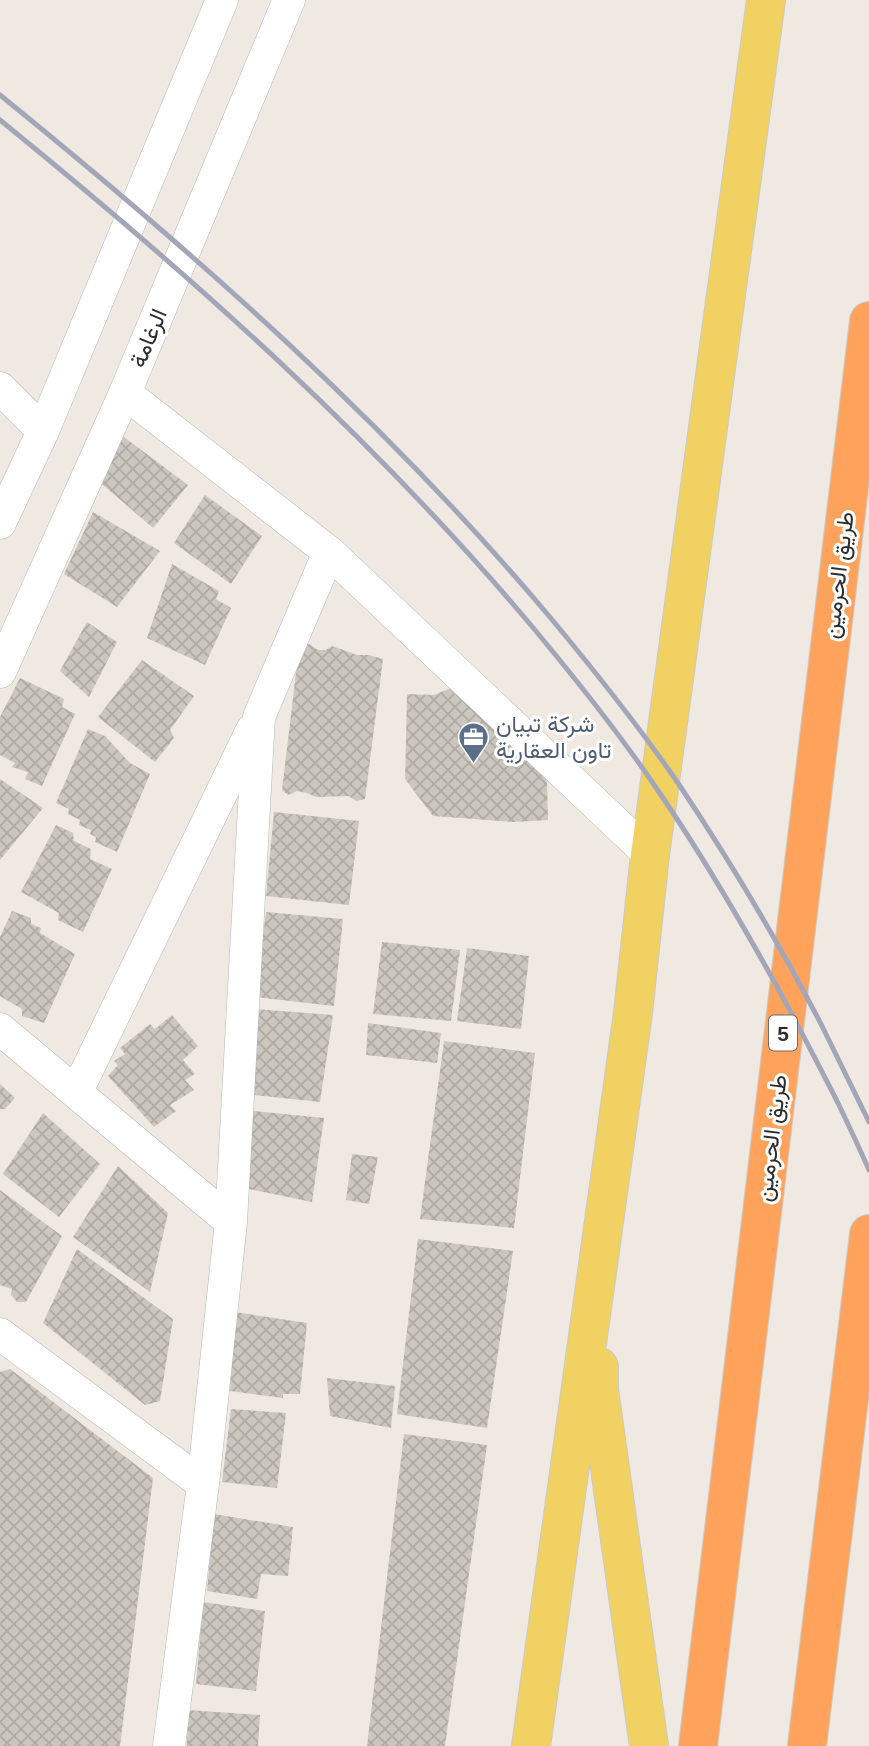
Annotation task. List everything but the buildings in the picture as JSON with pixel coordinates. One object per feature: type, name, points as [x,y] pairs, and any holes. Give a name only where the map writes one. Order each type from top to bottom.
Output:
[{"type":"highway","name":"طريق الحرمين","points":[[698,1746],[869,321]]},
{"type":"highway","points":[[807,1746],[869,1234]]},
{"type":"main road","points":[[531,1746],[633,1013],[650,855],[766,0]]},
{"type":"main road","points":[[597,1270],[600,1390],[649,1746]]},
{"type":"street","points":[[0,523],[43,431],[222,0]]},
{"type":"street","name":"الرغامة","points":[[0,672],[125,393],[289,0]]},
{"type":"street","points":[[0,388],[43,431]]},
{"type":"street","points":[[125,393],[329,552],[650,855]]},
{"type":"street","points":[[77,1091],[261,712],[329,552]]},
{"type":"street","points":[[169,1746],[203,1484],[231,1222],[261,712]]},
{"type":"street","points":[[0,1029],[231,1222]]},
{"type":"street","points":[[0,1334],[203,1484]]},
{"type":"railway","points":[[0,95],[146,216],[287,342],[422,475],[487,544],[549,616],[647,740],[716,842],[805,993],[869,1122]]},
{"type":"railway","points":[[0,120],[142,239],[280,363],[412,493],[475,560],[535,630],[631,753],[702,858],[793,1017],[869,1170]]},
{"type":"place","name":"شركة تبيان تاون العقارية","points":[[473,764]]}]
